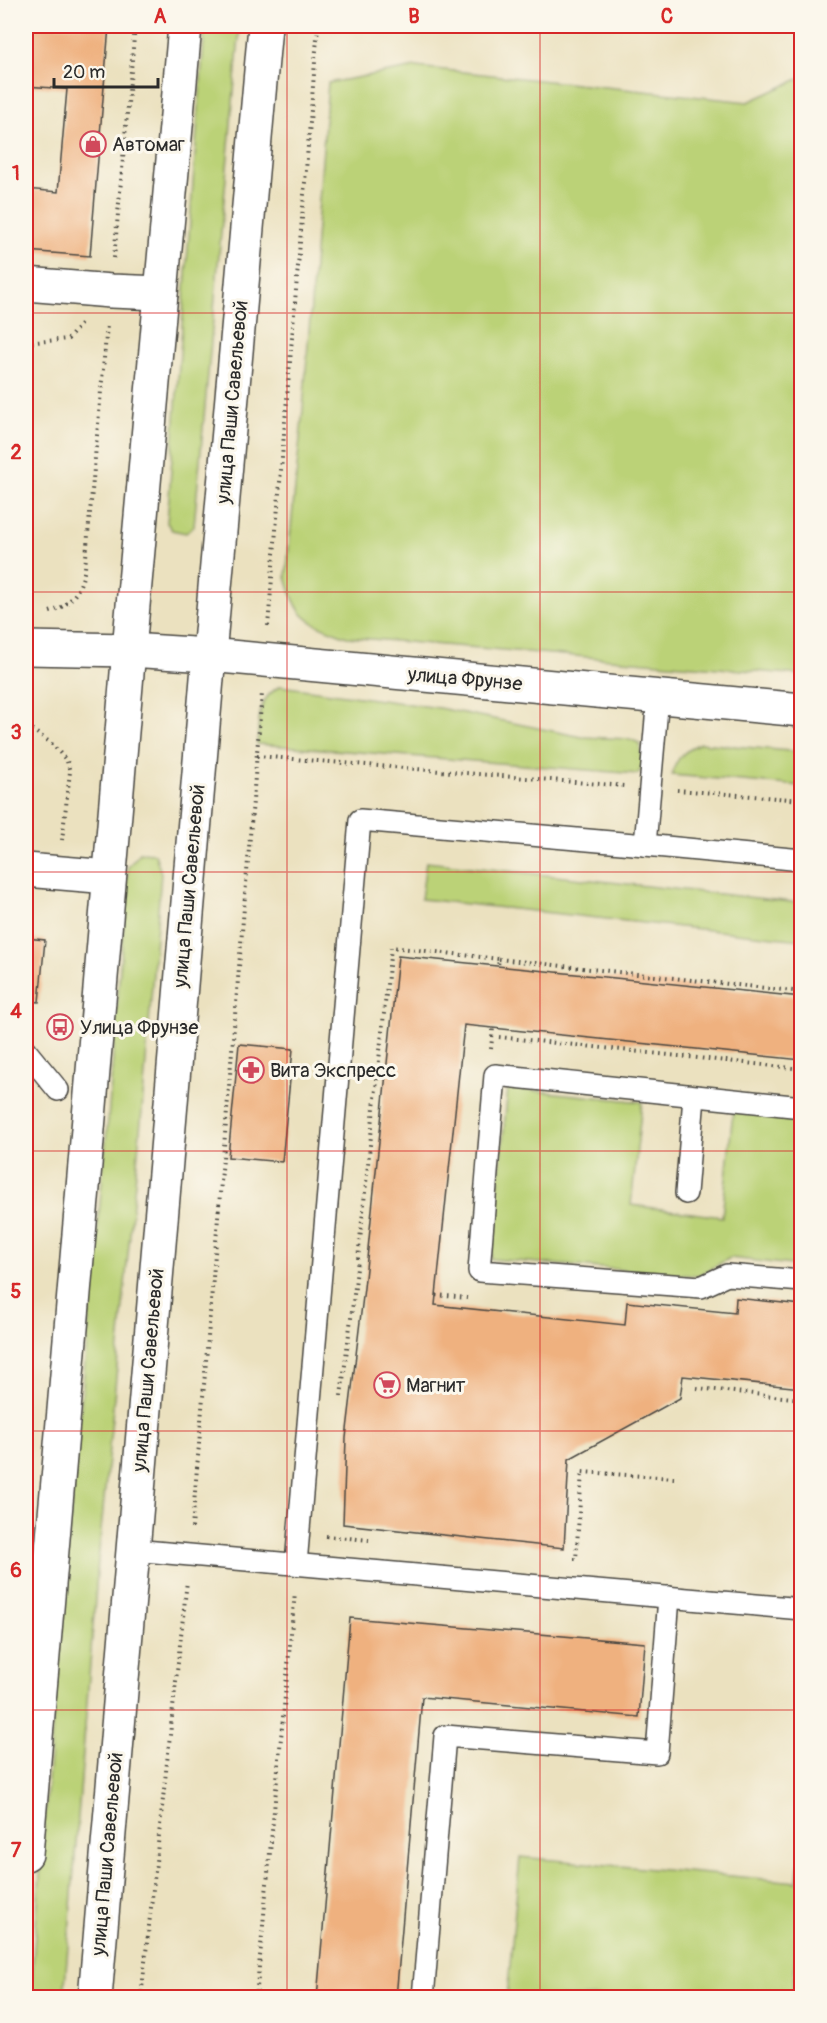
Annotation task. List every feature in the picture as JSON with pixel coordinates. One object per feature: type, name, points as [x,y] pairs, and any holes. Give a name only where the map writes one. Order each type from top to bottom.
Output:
[{"type":"main road","points":[[26,1854],[185,26]]},
{"type":"main road","name":"улица Паши Савельевой","points":[[95,1998],[265,26]]},
{"type":"main road","points":[[26,284],[161,293]]},
{"type":"main road","name":"улица Фрунзе","points":[[26,648],[129,650],[209,655],[801,710]]},
{"type":"main road","points":[[26,870],[110,877]]},
{"type":"lane","points":[[645,845],[658,696]]},
{"type":"lane","points":[[297,1564],[360,820],[801,860]]},
{"type":"lane","points":[[26,1051],[58,1090]]},
{"type":"lane","points":[[801,1107],[495,1075],[479,1271],[701,1287],[727,1275],[801,1281]]},
{"type":"lane","points":[[686,1193],[694,1097]]},
{"type":"lane","points":[[133,1550],[801,1609]]},
{"type":"lane","points":[[423,1998],[445,1736],[657,1753],[669,1597]]},
{"type":"path","points":[[47,614],[59,610],[73,599],[82,585],[85,568],[135,26]]},
{"type":"path","points":[[141,1998],[190,1554],[318,26]]},
{"type":"path","points":[[26,343],[68,339],[111,291]]},
{"type":"path","points":[[257,756],[801,800]]},
{"type":"path","points":[[340,1405],[355,1287],[391,947],[801,992]]},
{"type":"path","points":[[498,966],[499,959]]},
{"type":"path","points":[[491,1052],[493,1028]]},
{"type":"path","points":[[499,1037],[801,1069]]},
{"type":"path","points":[[436,1295],[468,1298]]},
{"type":"path","points":[[697,1388],[801,1399]]},
{"type":"path","points":[[566,1559],[576,1559],[582,1473],[674,1478]]},
{"type":"path","points":[[324,1535],[370,1540]]},
{"type":"path","points":[[255,1998],[297,1564]]},
{"type":"green space","points":[[205,26],[240,26],[194,526],[186,533],[172,530],[167,523]]},
{"type":"green space","points":[[416,67],[748,102],[801,78],[801,675],[347,637],[313,623],[300,611],[290,592],[286,577],[303,409],[328,83]]},
{"type":"green space","points":[[280,686],[439,708],[582,737],[630,739],[639,743],[644,764],[638,774],[257,744],[260,711],[266,698]]},
{"type":"green space","points":[[700,743],[801,752],[801,786],[672,775],[682,755]]},
{"type":"green space","points":[[140,853],[155,854],[161,873],[142,1111],[98,1561],[64,1997],[30,1998],[66,1561],[109,1108],[128,867]]},
{"type":"green space","points":[[426,862],[801,903],[801,940],[421,899]]},
{"type":"green space","points":[[508,1088],[642,1102],[631,1205],[722,1217],[733,1111],[801,1119],[801,1266],[730,1258],[697,1276],[491,1259]]},
{"type":"green space","points":[[801,1842],[801,1897],[792,1997],[507,1997],[520,1857],[797,1882]]},
{"type":"building","points":[[26,26],[109,26],[90,256],[26,251],[26,189],[58,192],[67,89],[26,86]]},
{"type":"building","points":[[26,938],[45,940],[39,1002],[26,1001]]},
{"type":"building","points":[[398,956],[802,997],[802,1060],[464,1025],[435,1305],[625,1325],[627,1302],[735,1313],[736,1298],[802,1305],[802,1388],[683,1376],[680,1398],[569,1459],[564,1548],[343,1524],[346,1438],[364,1288]]},
{"type":"building","points":[[239,1044],[293,1049],[282,1162],[228,1157]]},
{"type":"building","points":[[350,1618],[645,1643],[639,1717],[422,1697],[396,1998],[317,1998]]},
{"type":"place","name":"Автомаг","points":[[93,144]]},
{"type":"place","name":"Улица Фрунзе","points":[[60,1027]]},
{"type":"place","name":"Вита Экспресс","points":[[251,1070]]},
{"type":"place","name":"Магнит","points":[[387,1385]]}]
